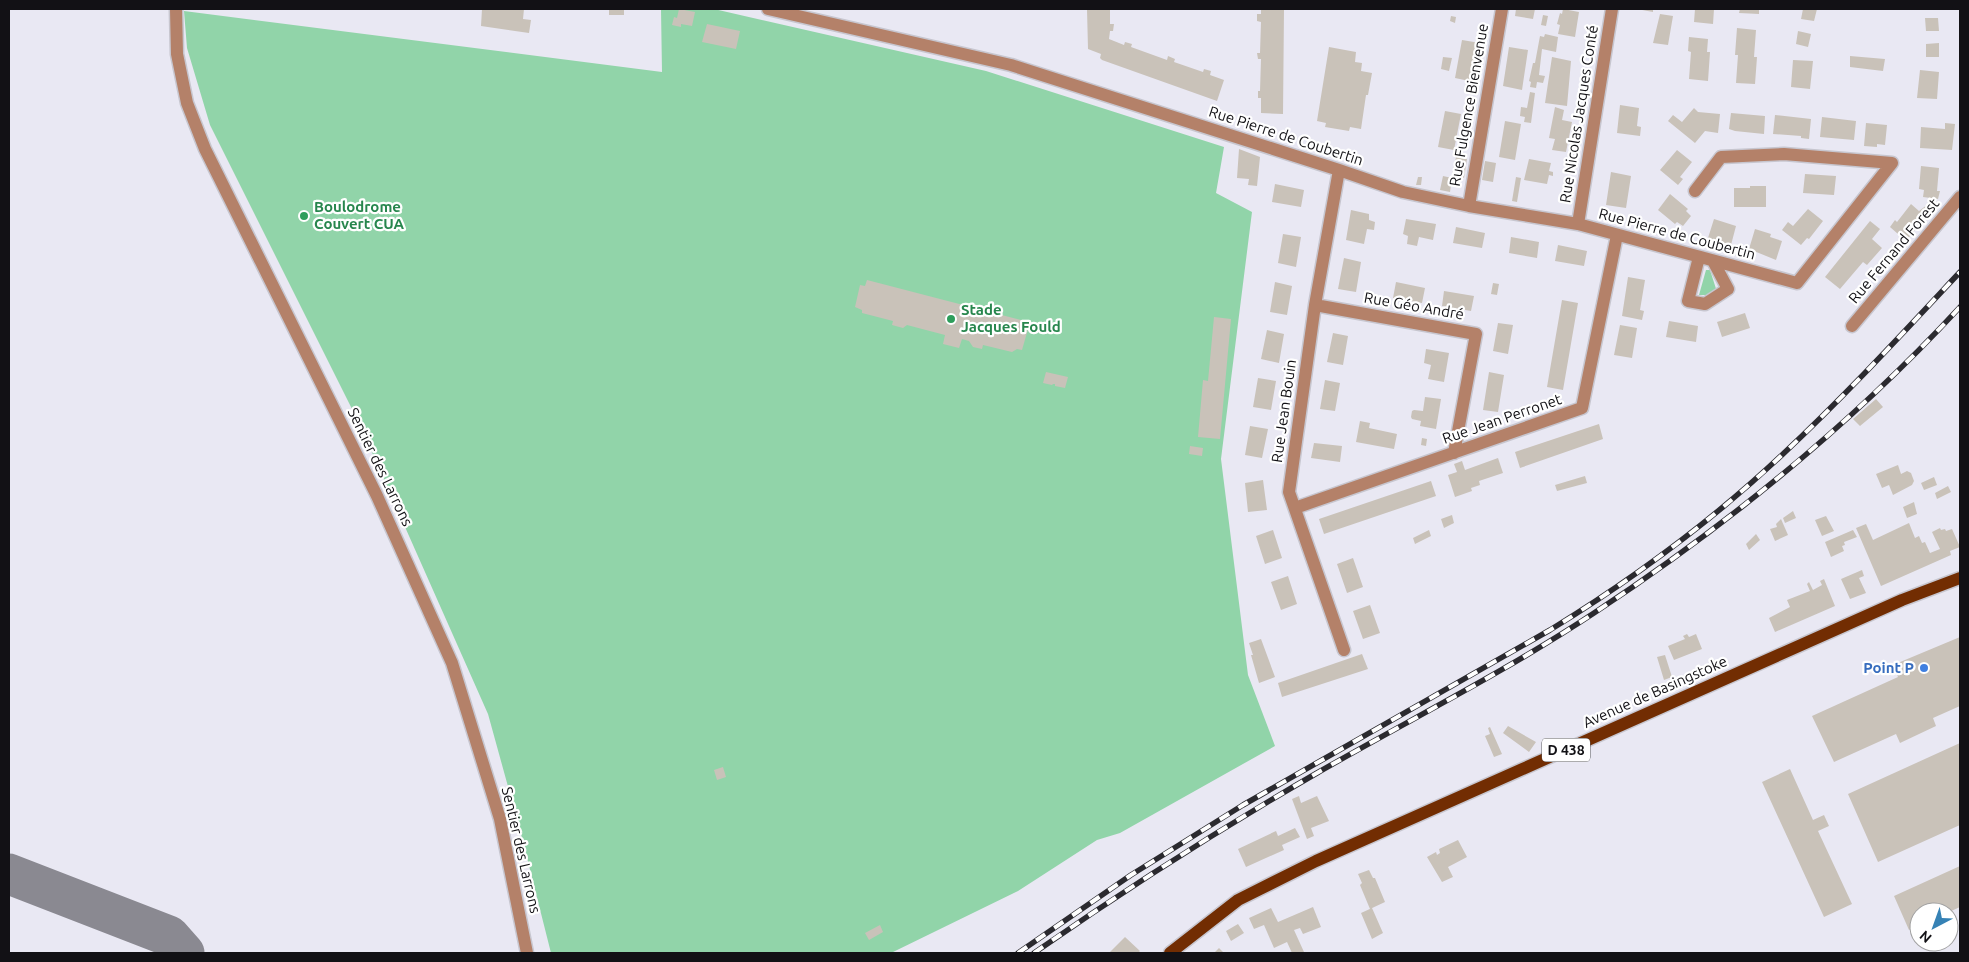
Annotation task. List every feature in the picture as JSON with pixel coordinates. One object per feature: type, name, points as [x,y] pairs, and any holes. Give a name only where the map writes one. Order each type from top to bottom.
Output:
[{"type":"main road","name":"Avenue de Basingstoke","points":[[1171,953],[1182,942],[1238,900],[1316,862],[1902,600],[1960,578]]},
{"type":"street","name":"Sentier des Larrons","points":[[176,9],[177,54],[187,103],[204,149],[377,496],[452,663],[500,819],[527,953]]},
{"type":"street","name":"Rue Pierre de Coubertin","points":[[768,9],[1011,66],[1403,192],[1468,206],[1578,224],[1797,283],[1892,163],[1784,154],[1721,158],[1696,191]]},
{"type":"street","name":"Rue Fulgence Bienvenue","points":[[1468,206],[1502,9]]},
{"type":"street","name":"Rue Nicolas Jacques Conté","points":[[1578,224],[1612,9]]},
{"type":"street","name":"Rue Jean Bouin","points":[[1339,170],[1315,305],[1289,492],[1344,650]]},
{"type":"street","name":"Rue Fernand Forest","points":[[1852,326],[1960,197]]},
{"type":"street","name":"Rue Jean Perronet","points":[[1295,508],[1582,408],[1617,235]]},
{"type":"street","points":[[1699,257],[1688,301],[1705,304],[1728,289],[1713,261]]},
{"type":"street","name":"Rue Géo André","points":[[1315,305],[1476,334],[1454,453]]},
{"type":"green space","points":[[661,9],[714,9],[986,71],[1224,147],[1216,193],[1252,212],[1221,459],[1248,675],[1275,746],[1120,833],[1097,840],[1018,891],[891,953],[551,953],[488,714],[358,421],[210,125],[187,48],[184,11],[662,72]]},
{"type":"green space","points":[[1706,270],[1710,270],[1718,295],[1699,295]]},
{"type":"building","points":[[482,9],[524,9],[523,19],[531,20],[529,33],[481,26]]},
{"type":"building","points":[[609,9],[624,9],[624,15],[609,15]]},
{"type":"building","points":[[679,9],[695,12],[692,26],[681,24],[681,27],[672,25],[674,17],[677,18]]},
{"type":"building","points":[[1087,9],[1110,9],[1110,24],[1114,24],[1113,31],[1110,31],[1109,39],[1124,45],[1125,42],[1132,44],[1131,47],[1167,60],[1168,56],[1175,59],[1174,62],[1203,72],[1204,69],[1211,71],[1210,75],[1224,80],[1217,101],[1102,60],[1100,58],[1101,54],[1088,49]]},
{"type":"building","points":[[1261,9],[1284,9],[1283,114],[1261,113],[1261,98],[1258,98],[1258,91],[1260,91],[1261,59],[1258,59],[1257,53],[1260,53],[1261,22],[1257,21],[1257,14],[1261,14]]},
{"type":"building","points":[[1516,9],[1535,9],[1533,19],[1515,16]]},
{"type":"building","points":[[1563,9],[1579,12],[1575,37],[1558,34],[1560,25],[1557,24]]},
{"type":"building","points":[[1637,9],[1653,9],[1653,12]]},
{"type":"building","points":[[1695,9],[1714,9],[1713,24],[1694,22]]},
{"type":"building","points":[[1740,9],[1759,9],[1759,14],[1739,13]]},
{"type":"building","points":[[1803,9],[1817,9],[1814,21],[1801,19]]},
{"type":"building","points":[[1660,14],[1673,16],[1668,45],[1653,43]]},
{"type":"building","points":[[1543,15],[1548,16],[1546,26],[1541,25]]},
{"type":"building","points":[[1451,16],[1456,17],[1455,23],[1450,21]]},
{"type":"building","points":[[1925,18],[1938,18],[1939,31],[1926,31]]},
{"type":"building","points":[[707,24],[740,31],[736,49],[702,42]]},
{"type":"building","points":[[1737,28],[1756,30],[1755,84],[1736,83],[1738,55],[1735,55]]},
{"type":"building","points":[[1798,31],[1811,34],[1808,47],[1796,44]]},
{"type":"building","points":[[1545,34],[1558,37],[1556,52],[1542,49],[1539,75],[1545,76],[1543,83],[1537,82],[1536,88],[1530,87],[1531,82],[1529,81],[1533,63],[1535,63],[1540,36],[1544,37]]},
{"type":"building","points":[[1689,37],[1708,39],[1707,52],[1710,52],[1708,81],[1689,79],[1691,52],[1688,51]]},
{"type":"building","points":[[1462,40],[1480,43],[1474,82],[1455,78]]},
{"type":"building","points":[[1939,43],[1939,57],[1926,57],[1926,44]]},
{"type":"building","points":[[1329,47],[1356,52],[1355,62],[1362,63],[1361,71],[1372,73],[1368,95],[1366,95],[1361,129],[1350,127],[1349,131],[1325,127],[1326,123],[1317,121]]},
{"type":"building","points":[[1509,47],[1528,50],[1522,90],[1503,86]]},
{"type":"building","points":[[1850,56],[1885,59],[1883,71],[1850,67]]},
{"type":"building","points":[[1443,57],[1452,58],[1449,71],[1441,69]]},
{"type":"building","points":[[1552,57],[1571,61],[1567,106],[1545,103]]},
{"type":"building","points":[[1793,60],[1813,61],[1810,89],[1791,87]]},
{"type":"building","points":[[1920,70],[1939,72],[1937,99],[1917,98]]},
{"type":"building","points":[[1530,92],[1535,93],[1531,123],[1524,122],[1525,117],[1520,116],[1521,107],[1527,108]]},
{"type":"building","points":[[1620,105],[1639,108],[1637,126],[1641,127],[1640,136],[1617,133]]},
{"type":"building","points":[[1555,107],[1564,110],[1562,120],[1572,122],[1566,152],[1552,150],[1555,139],[1549,138]]},
{"type":"building","points":[[1694,108],[1698,112],[1720,114],[1718,133],[1705,131],[1695,143],[1668,121],[1673,115],[1682,122]]},
{"type":"building","points":[[1445,111],[1461,114],[1454,150],[1438,147]]},
{"type":"building","points":[[1731,113],[1765,116],[1764,134],[1729,129]]},
{"type":"building","points":[[1775,115],[1811,119],[1809,139],[1801,138],[1801,136],[1773,134]]},
{"type":"building","points":[[1822,117],[1856,121],[1854,140],[1820,137]]},
{"type":"building","points":[[1505,121],[1521,124],[1515,160],[1499,157]]},
{"type":"building","points":[[1866,123],[1887,125],[1885,145],[1877,144],[1877,147],[1864,146]]},
{"type":"building","points":[[1945,123],[1955,124],[1952,150],[1920,148],[1921,127],[1945,129]]},
{"type":"building","points":[[1239,149],[1260,157],[1257,186],[1248,185],[1249,179],[1237,178]]},
{"type":"building","points":[[1677,150],[1692,162],[1680,177],[1683,179],[1678,185],[1660,170]]},
{"type":"building","points":[[1456,157],[1467,159],[1464,178],[1452,175]]},
{"type":"building","points":[[1529,159],[1551,163],[1549,171],[1553,172],[1553,176],[1549,175],[1547,184],[1524,180]]},
{"type":"building","points":[[1485,161],[1496,163],[1493,182],[1482,180]]},
{"type":"building","points":[[1921,166],[1939,168],[1937,191],[1940,191],[1938,199],[1923,197],[1924,190],[1919,189]]},
{"type":"building","points":[[1611,172],[1631,176],[1626,208],[1606,205]]},
{"type":"building","points":[[1805,174],[1836,176],[1834,195],[1803,193]]},
{"type":"building","points":[[1443,176],[1452,178],[1450,192],[1440,190]]},
{"type":"building","points":[[1418,177],[1422,177],[1421,185],[1416,185]]},
{"type":"building","points":[[1516,177],[1521,178],[1517,202],[1512,201]]},
{"type":"building","points":[[1275,184],[1304,190],[1301,207],[1272,202]]},
{"type":"building","points":[[1750,186],[1766,186],[1766,207],[1734,207],[1734,188],[1750,188]]},
{"type":"building","points":[[1670,194],[1688,209],[1686,211],[1691,216],[1683,226],[1677,222],[1675,224],[1658,210]]},
{"type":"building","points":[[1911,204],[1919,211],[1927,205],[1930,208],[1929,213],[1906,241],[1890,227],[1895,220],[1897,222]]},
{"type":"building","points":[[1808,209],[1823,221],[1809,239],[1807,238],[1801,245],[1782,230],[1788,222],[1793,226]]},
{"type":"building","points":[[1351,210],[1369,214],[1369,220],[1375,222],[1374,230],[1367,229],[1364,244],[1346,240]]},
{"type":"building","points":[[1406,219],[1436,224],[1433,240],[1419,237],[1417,246],[1407,244],[1408,236],[1403,234]]},
{"type":"building","points":[[1714,219],[1736,226],[1731,245],[1708,238]]},
{"type":"building","points":[[1870,221],[1880,229],[1872,239],[1882,248],[1867,265],[1863,262],[1840,289],[1825,277]]},
{"type":"building","points":[[1456,227],[1485,233],[1482,248],[1453,243]]},
{"type":"building","points":[[1755,229],[1771,234],[1770,237],[1782,241],[1776,260],[1749,249]]},
{"type":"building","points":[[1283,234],[1301,237],[1296,267],[1278,263]]},
{"type":"building","points":[[1511,237],[1539,242],[1537,258],[1509,253]]},
{"type":"building","points":[[1558,245],[1587,251],[1584,266],[1555,261]]},
{"type":"building","points":[[1344,258],[1361,262],[1356,292],[1338,289]]},
{"type":"building","points":[[1628,277],[1645,280],[1640,310],[1644,311],[1642,320],[1622,316]]},
{"type":"building","points":[[867,280],[1025,321],[1023,328],[1028,329],[1022,350],[1017,349],[1012,352],[983,345],[982,349],[973,347],[969,341],[962,339],[959,348],[943,344],[945,335],[907,325],[903,328],[892,325],[893,321],[862,313],[862,310],[855,307],[860,285],[865,286]]},
{"type":"building","points":[[1275,282],[1292,286],[1287,315],[1270,312]]},
{"type":"building","points":[[1396,282],[1425,288],[1422,303],[1393,298]]},
{"type":"building","points":[[1493,283],[1499,284],[1497,295],[1491,294]]},
{"type":"building","points":[[1444,291],[1474,296],[1471,311],[1442,306]]},
{"type":"building","points":[[1562,300],[1578,303],[1563,390],[1547,387]]},
{"type":"building","points":[[1745,313],[1750,328],[1722,337],[1717,322]]},
{"type":"building","points":[[1214,317],[1231,319],[1220,439],[1198,437],[1203,380],[1208,381]]},
{"type":"building","points":[[1669,321],[1698,326],[1696,342],[1666,337]]},
{"type":"building","points":[[1498,323],[1513,325],[1508,354],[1493,351]]},
{"type":"building","points":[[1620,325],[1637,328],[1632,358],[1614,355]]},
{"type":"building","points":[[1267,330],[1284,334],[1279,363],[1261,359]]},
{"type":"building","points":[[1333,333],[1348,336],[1343,365],[1327,362]]},
{"type":"building","points":[[1426,349],[1449,353],[1444,382],[1428,379],[1431,365],[1424,363]]},
{"type":"building","points":[[1046,372],[1068,377],[1065,388],[1055,386],[1055,384],[1043,383]]},
{"type":"building","points":[[1489,372],[1504,375],[1498,412],[1483,410]]},
{"type":"building","points":[[1258,378],[1276,381],[1271,410],[1253,407]]},
{"type":"building","points":[[1325,380],[1340,383],[1335,411],[1320,409]]},
{"type":"building","points":[[1425,397],[1441,399],[1436,429],[1420,426],[1421,421],[1411,417],[1414,410],[1423,411]]},
{"type":"building","points":[[1876,399],[1883,407],[1860,426],[1853,419]]},
{"type":"building","points":[[1360,421],[1370,423],[1369,428],[1397,434],[1394,449],[1356,442]]},
{"type":"building","points":[[1599,424],[1603,439],[1520,468],[1515,452]]},
{"type":"building","points":[[1250,426],[1268,429],[1262,458],[1245,455]]},
{"type":"building","points":[[1422,438],[1427,439],[1426,446],[1421,445]]},
{"type":"building","points":[[1314,443],[1342,446],[1340,462],[1311,458]]},
{"type":"building","points":[[1190,446],[1203,448],[1202,456],[1189,454]]},
{"type":"building","points":[[1498,458],[1503,473],[1479,481],[1480,485],[1471,488],[1472,491],[1455,497],[1448,475],[1457,472],[1454,464],[1462,461],[1465,470]]},
{"type":"building","points":[[1898,465],[1901,474],[1907,471],[1911,473],[1914,481],[1912,485],[1893,495],[1889,485],[1882,488],[1876,474]]},
{"type":"building","points":[[1585,476],[1587,483],[1557,491],[1555,485]]},
{"type":"building","points":[[1934,477],[1937,485],[1924,490],[1921,483]]},
{"type":"building","points":[[1263,480],[1267,510],[1248,512],[1245,483]]},
{"type":"building","points":[[1431,481],[1436,496],[1324,534],[1319,519]]},
{"type":"building","points":[[1948,486],[1951,492],[1937,499],[1935,493]]},
{"type":"building","points":[[1914,502],[1917,514],[1907,518],[1903,507]]},
{"type":"building","points":[[1793,511],[1796,518],[1785,523],[1783,518]]},
{"type":"building","points":[[1452,515],[1454,523],[1444,528],[1441,519]]},
{"type":"building","points":[[1826,516],[1834,531],[1822,536],[1815,520]]},
{"type":"building","points":[[1781,519],[1788,535],[1775,541],[1770,529],[1777,527],[1776,524]]},
{"type":"building","points":[[1909,523],[1915,538],[1919,536],[1922,543],[1925,542],[1930,553],[1940,549],[1932,532],[1940,528],[1946,531],[1952,529],[1960,547],[1950,551],[1951,555],[1881,586],[1856,528],[1866,524],[1873,540]]},
{"type":"building","points":[[1273,530],[1282,558],[1265,564],[1256,536]]},
{"type":"building","points":[[1429,530],[1431,536],[1415,544],[1413,538]]},
{"type":"building","points":[[1853,530],[1857,537],[1844,542],[1845,545],[1842,546],[1844,551],[1831,557],[1825,542]]},
{"type":"building","points":[[1756,534],[1760,540],[1749,550],[1746,544]]},
{"type":"building","points":[[1353,558],[1363,587],[1347,593],[1337,564]]},
{"type":"building","points":[[1862,570],[1864,576],[1859,578],[1866,593],[1850,599],[1841,579]]},
{"type":"building","points":[[1288,576],[1297,604],[1281,610],[1271,582]]},
{"type":"building","points":[[1824,579],[1835,606],[1775,632],[1769,618],[1790,607],[1787,600],[1810,591],[1807,584],[1809,582],[1813,590],[1822,585],[1820,581]]},
{"type":"building","points":[[1370,605],[1380,633],[1363,639],[1353,611]]},
{"type":"building","points":[[1687,634],[1689,637],[1696,634],[1702,649],[1674,660],[1668,646],[1685,639],[1683,636]]},
{"type":"building","points":[[1960,637],[1960,706],[1933,718],[1936,726],[1900,743],[1896,734],[1834,762],[1812,716],[1898,677],[1893,665]]},
{"type":"building","points":[[1261,639],[1275,677],[1259,683],[1249,643]]},
{"type":"building","points":[[1362,654],[1368,669],[1282,697],[1278,683]]},
{"type":"building","points":[[1665,655],[1672,677],[1664,680],[1657,657]]},
{"type":"building","points":[[1508,726],[1536,742],[1529,752],[1503,733]]},
{"type":"building","points":[[1490,727],[1502,754],[1494,757],[1485,736],[1490,734],[1488,728]]},
{"type":"building","points":[[1960,743],[1960,825],[1878,862],[1848,794]]},
{"type":"building","points":[[723,767],[726,777],[717,780],[714,770]]},
{"type":"building","points":[[1790,769],[1813,820],[1824,815],[1829,826],[1818,831],[1852,904],[1824,917],[1762,782]]},
{"type":"building","points":[[1299,796],[1301,803],[1317,796],[1329,821],[1311,828],[1314,836],[1307,839],[1292,799]]},
{"type":"building","points":[[1295,828],[1300,837],[1282,845],[1284,850],[1246,867],[1238,849],[1276,831],[1278,836]]},
{"type":"building","points":[[1458,840],[1467,857],[1448,867],[1453,877],[1442,882],[1427,857],[1436,852],[1437,855],[1440,853],[1439,849]]},
{"type":"building","points":[[1960,866],[1959,907],[1959,902],[1909,902],[1909,930],[1894,896]]},
{"type":"building","points":[[1369,870],[1373,878],[1375,878],[1385,902],[1370,909],[1360,885],[1362,883],[1358,874]]},
{"type":"building","points":[[1313,907],[1321,927],[1303,934],[1300,928],[1294,930],[1304,952],[1302,953],[1292,953],[1287,942],[1274,948],[1264,925],[1254,929],[1249,918],[1271,908],[1278,922]]},
{"type":"building","points":[[1372,908],[1383,933],[1372,939],[1361,913]]},
{"type":"building","points":[[1238,924],[1244,933],[1231,941],[1226,931]]},
{"type":"building","points":[[880,925],[883,932],[869,940],[865,933]]},
{"type":"building","points":[[1125,937],[1140,951],[1138,953],[1109,953]]},
{"type":"building","points":[[1219,948],[1224,953],[1214,953]]},
{"type":"taxiway","points":[[9,874],[169,936],[184,953]]},
{"type":"railway","points":[[1018,953],[1131,875],[1243,805],[1550,630],[1641,570],[1700,526],[1783,454],[1895,342],[1960,272]]},
{"type":"railway","points":[[1034,953],[1209,838],[1317,773],[1560,635],[1643,580],[1740,509],[1832,432],[1876,392],[1960,307]]},
{"type":"place","name":"Boulodrome Couvert CUA","points":[[304,216]]},
{"type":"place","name":"Stade Jacques Fould","points":[[951,319]]},
{"type":"place","name":"Point P","points":[[1924,668]]}]
